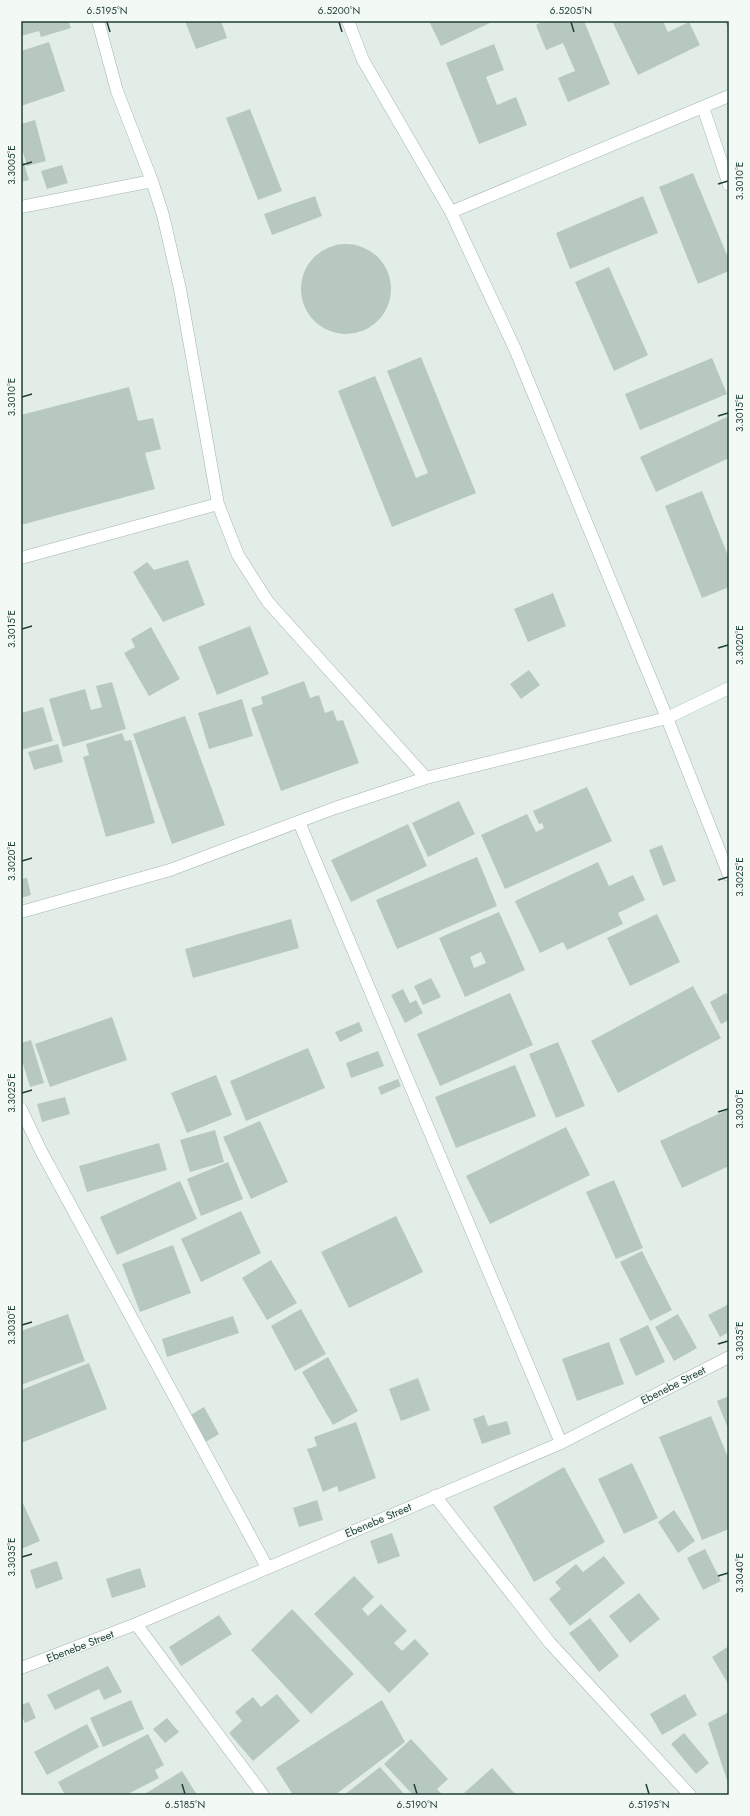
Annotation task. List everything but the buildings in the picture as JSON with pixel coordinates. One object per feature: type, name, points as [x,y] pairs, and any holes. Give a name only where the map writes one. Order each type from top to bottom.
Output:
[{"type":"street","points":[[98,21],[117,91],[152,181],[165,222],[180,289],[218,504],[238,555],[268,602],[426,778]]},
{"type":"street","points":[[348,21],[363,60],[451,212],[515,349],[667,718],[729,875]]},
{"type":"street","points":[[451,212],[729,96]]},
{"type":"street","points":[[703,107],[729,185]]},
{"type":"street","points":[[21,207],[152,181]]},
{"type":"street","points":[[21,558],[218,504]]},
{"type":"street","points":[[21,912],[170,870],[335,808],[426,778],[667,718],[729,688]]},
{"type":"street","points":[[299,822],[560,1442]]},
{"type":"street","points":[[21,1109],[40,1149],[268,1567]]},
{"type":"street","name":"Ebenebe Street","points":[[21,1668],[136,1624],[560,1442],[729,1357]]},
{"type":"street","points":[[435,1496],[550,1643],[690,1795]]},
{"type":"street","points":[[136,1624],[263,1795]]}]
